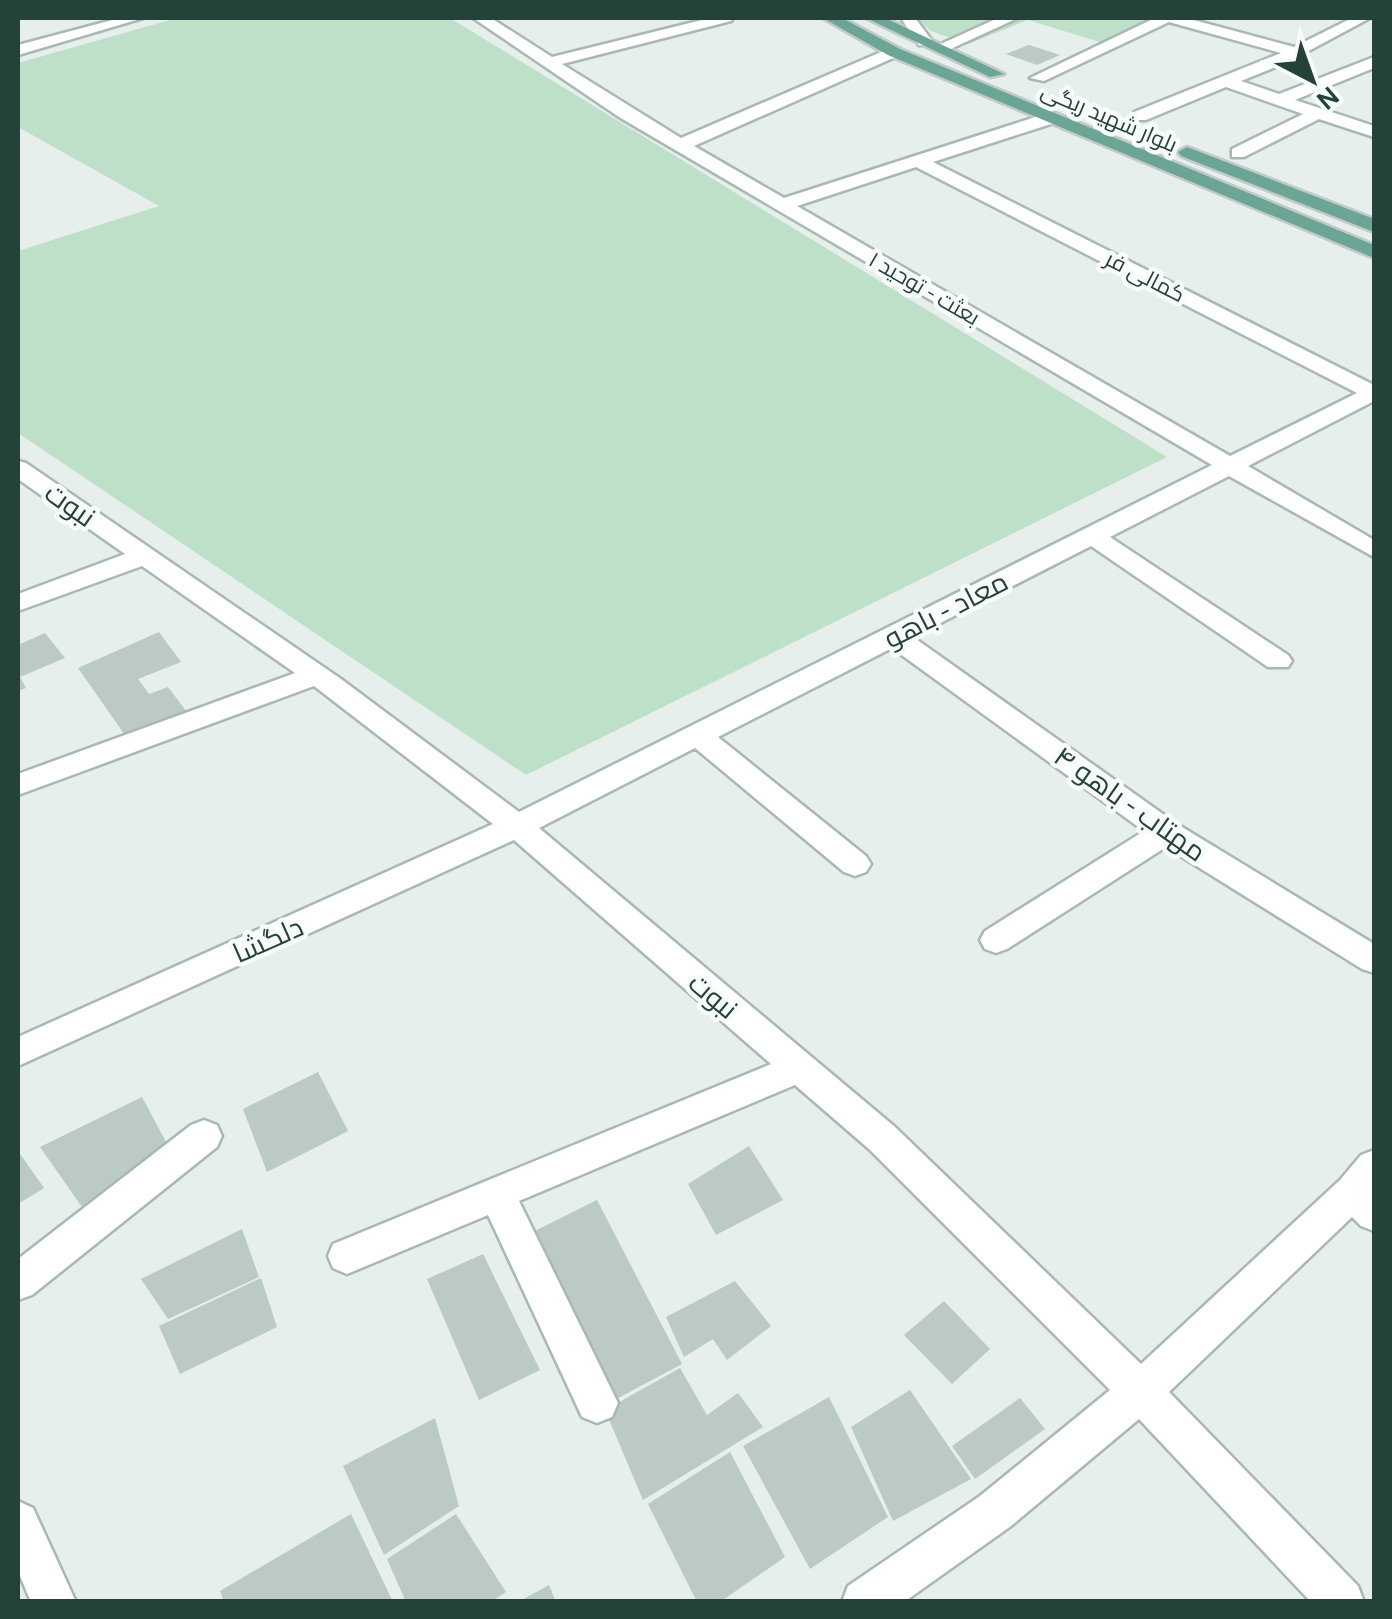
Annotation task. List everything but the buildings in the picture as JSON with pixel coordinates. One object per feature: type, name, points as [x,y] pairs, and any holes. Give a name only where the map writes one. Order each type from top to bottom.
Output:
[{"type":"main road","name":"بلوار شهید ریگی","points":[[831,18],[894,52],[1374,252]]},
{"type":"main road","name":"بلوار شهید ریگی","points":[[874,18],[1100,117]]},
{"type":"main road","name":"بلوار شهید ریگی","points":[[1118,124],[1374,226]]},
{"type":"street","points":[[18,50],[103,21],[135,18]]},
{"type":"street","points":[[549,63],[726,18]]},
{"type":"street","points":[[908,18],[932,45],[1010,18]]},
{"type":"street","points":[[1038,78],[1169,18],[1292,59]]},
{"type":"street","points":[[1140,116],[1223,81],[1292,59],[1363,18]]},
{"type":"street","name":"بعثت - توحید ۱","points":[[488,19],[549,63],[680,146],[1374,550]]},
{"type":"street","points":[[1321,39],[1339,45]]},
{"type":"street","points":[[680,146],[894,52]]},
{"type":"street","points":[[1357,52],[1374,60]]},
{"type":"street","points":[[1280,100],[1374,60]]},
{"type":"street","points":[[1318,70],[1336,76]]},
{"type":"street","points":[[1223,81],[1374,132]]},
{"type":"street","points":[[1238,152],[1318,112]]},
{"type":"street","points":[[1345,122],[1374,115]]},
{"type":"street","points":[[780,205],[1051,118]]},
{"type":"street","name":"کمالی فر","points":[[916,161],[1374,393]]},
{"type":"street","name":"معاد - باهو","points":[[517,826],[1374,393]]},
{"type":"street","name":"نبوت","points":[[18,468],[318,675],[517,826],[882,1138],[1142,1393],[1342,1602]]},
{"type":"street","points":[[1092,536],[1278,661]]},
{"type":"street","points":[[18,602],[144,556]]},
{"type":"street","name":"مهتاب - باهو ۴","points":[[894,636],[1166,832],[1374,960]]},
{"type":"street","points":[[18,785],[318,675]]},
{"type":"street","points":[[697,735],[855,864]]},
{"type":"street","name":"دلگشا","points":[[18,1052],[517,826]]},
{"type":"street","points":[[996,940],[1166,832]]},
{"type":"street","points":[[346,1256],[798,1068]]},
{"type":"street","points":[[18,1282],[204,1136]]},
{"type":"street","points":[[864,1602],[939,1555],[1142,1393],[1367,1190]]},
{"type":"street","points":[[496,1194],[597,1403]]},
{"type":"street","points":[[18,1524],[54,1602]]},
{"type":"green space","points":[[177,18],[450,18],[1167,457],[526,775],[18,433],[18,251],[159,206],[18,127],[18,63]]},
{"type":"green space","points":[[916,18],[1155,19],[1103,43],[1028,20],[968,44],[931,31]]}]
